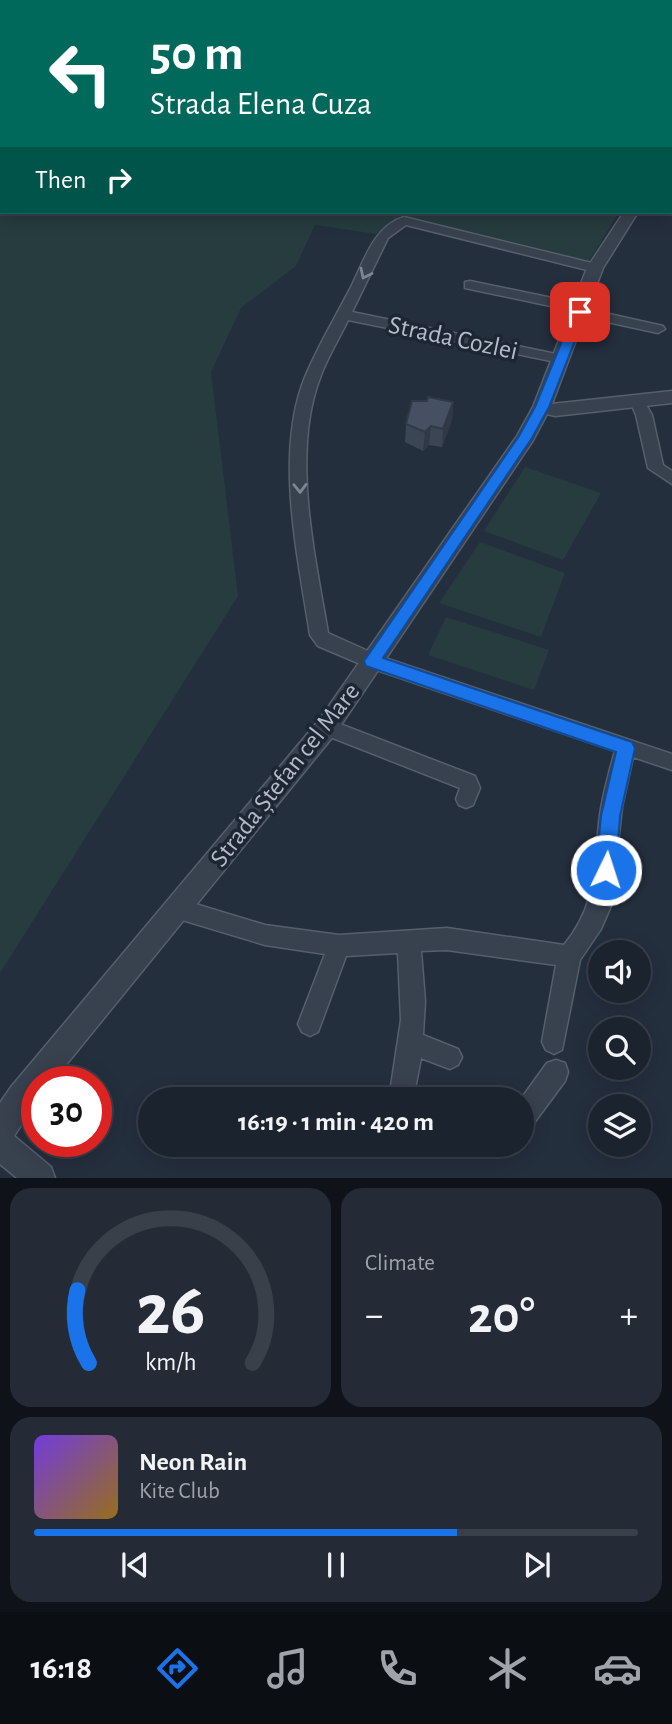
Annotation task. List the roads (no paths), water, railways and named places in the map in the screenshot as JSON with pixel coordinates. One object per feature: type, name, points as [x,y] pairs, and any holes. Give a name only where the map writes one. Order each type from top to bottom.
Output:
[{"type":"street","name":"Strada Ștefan cel Mare","points":[[0,1130],[21,1097],[327,727],[525,438],[542,407],[595,268],[630,214]]},
{"type":"street","points":[[595,268],[404,221],[383,236],[306,395],[300,451],[301,511],[319,635],[324,641],[372,661],[672,762]]},
{"type":"street","points":[[470,285],[658,329]]},
{"type":"street","name":"Strada Cozlei","points":[[345,315],[561,359]]},
{"type":"street","points":[[542,407],[555,410],[672,397]]},
{"type":"street","points":[[637,401],[656,468],[672,479]]},
{"type":"street","points":[[327,727],[468,782],[470,788],[466,799]]},
{"type":"street","points":[[554,1042],[569,956],[590,933],[599,913],[610,816],[626,748]]},
{"type":"street","points":[[179,909],[265,935],[339,946],[447,939],[569,956]]},
{"type":"street","points":[[404,1087],[413,1043],[413,982],[408,941]]},
{"type":"street","points":[[310,1024],[339,946]]},
{"type":"street","points":[[413,1043],[450,1057]]},
{"type":"street","points":[[534,1101],[555,1072]]},
{"type":"street","points":[[0,1144],[40,1178]]}]
